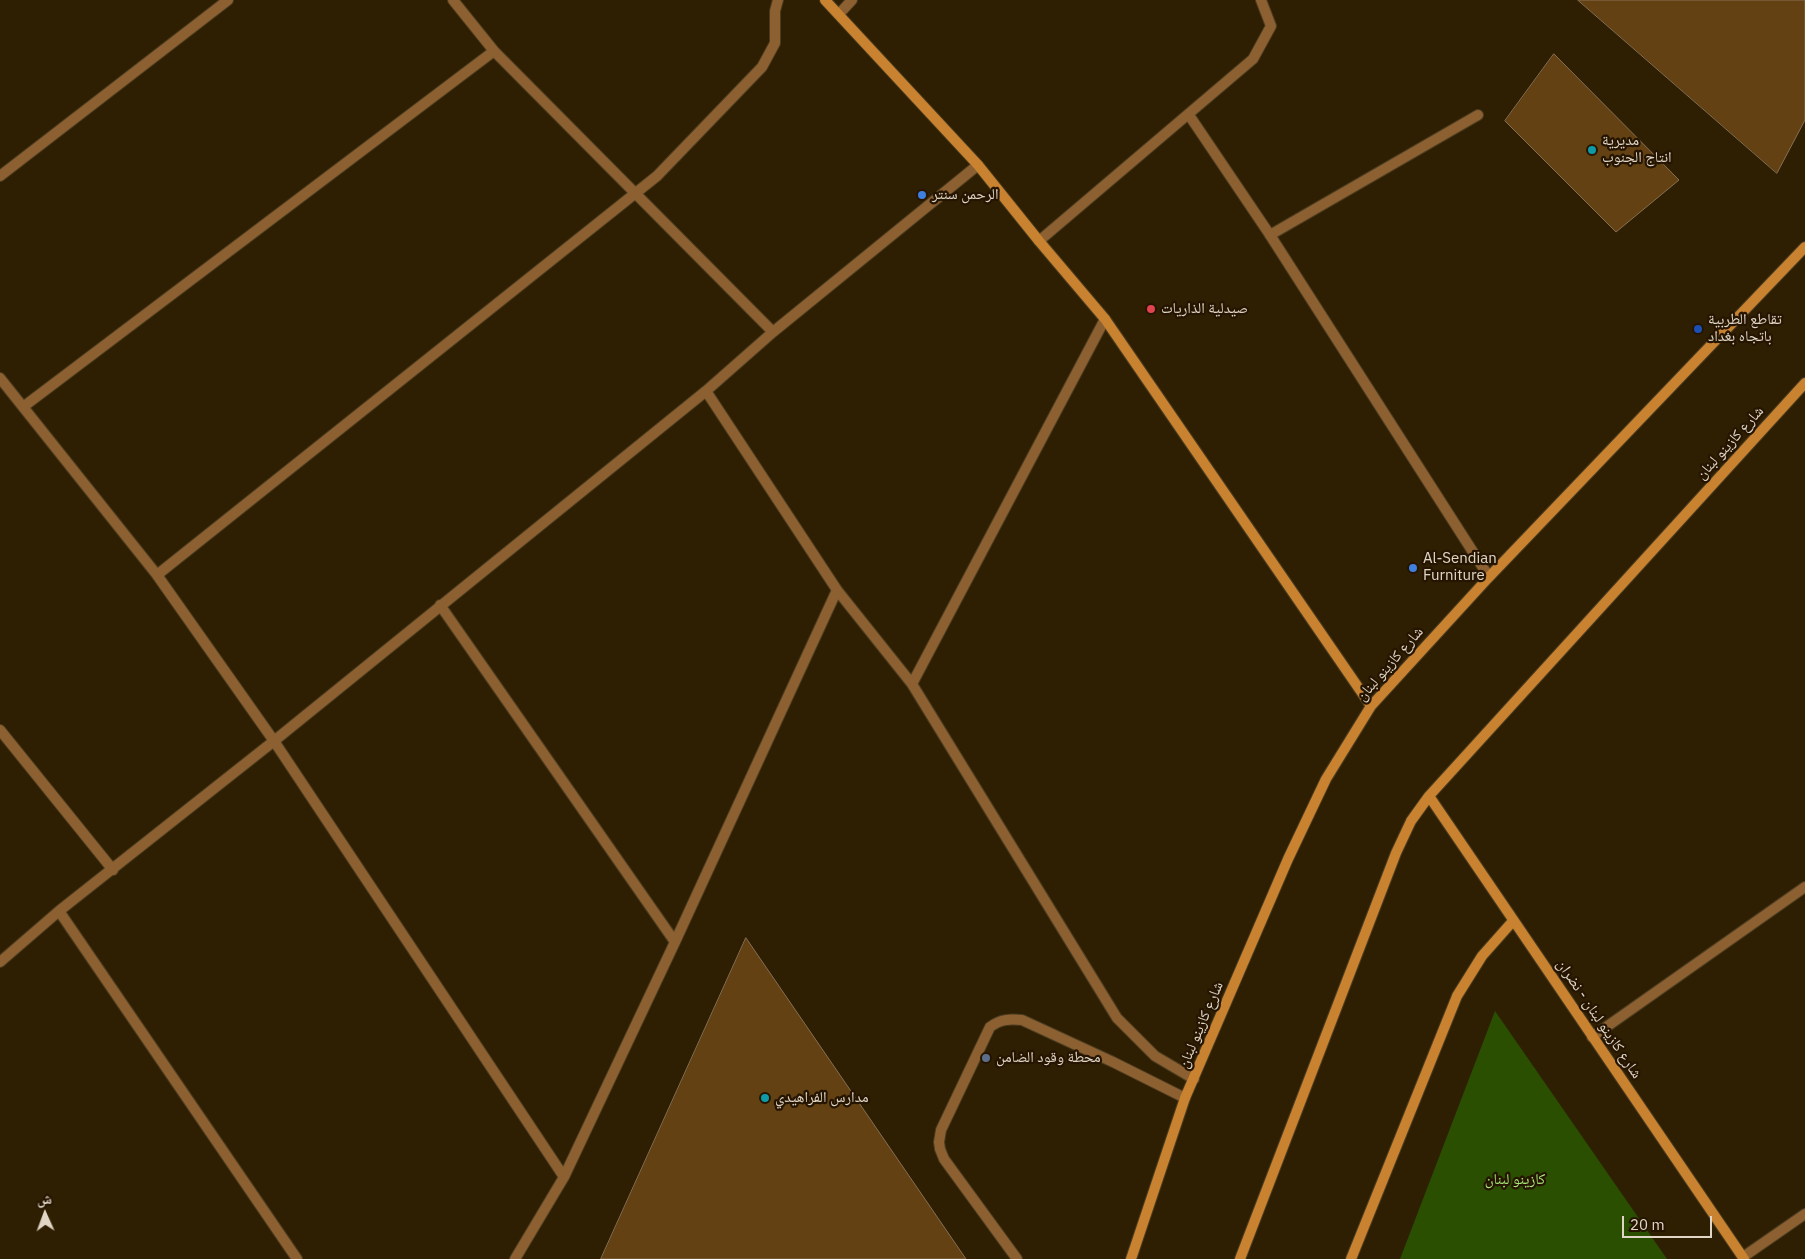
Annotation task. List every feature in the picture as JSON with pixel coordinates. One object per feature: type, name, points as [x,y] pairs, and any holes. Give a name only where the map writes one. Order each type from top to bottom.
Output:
[{"type":"main road","points":[[825,0],[978,165],[1105,319],[1371,706]]},
{"type":"main road","name":"شارع كازينو لبنان","points":[[1131,1259],[1185,1098],[1288,860],[1326,779],[1371,706],[1489,577],[1805,247]]},
{"type":"main road","name":"شارع كازينو لبنان","points":[[1240,1259],[1396,853],[1411,821],[1429,796],[1805,383]]},
{"type":"main road","name":"شارع كازينو لبنان - نضران","points":[[1429,796],[1744,1258]]},
{"type":"main road","points":[[1351,1259],[1457,996],[1482,956],[1513,921]]},
{"type":"street","points":[[0,176],[228,0]]},
{"type":"street","points":[[453,0],[494,51],[773,332]]},
{"type":"street","points":[[157,575],[657,176],[762,67],[775,43],[775,10],[778,0]]},
{"type":"street","points":[[839,14],[852,0]]},
{"type":"street","points":[[1039,241],[1253,59],[1271,26],[1261,0]]},
{"type":"street","points":[[23,408],[494,51]]},
{"type":"street","points":[[1270,235],[1478,114]]},
{"type":"street","points":[[1189,115],[1270,235],[1489,577]]},
{"type":"street","points":[[0,962],[59,911],[274,741],[706,391],[773,332],[978,165]]},
{"type":"street","points":[[912,684],[1105,319]]},
{"type":"street","points":[[0,378],[157,575],[274,741],[564,1177]]},
{"type":"street","points":[[706,391],[837,590],[912,684],[1117,1018],[1155,1056],[1194,1079]]},
{"type":"street","points":[[515,1259],[564,1177],[676,942],[837,590]]},
{"type":"street","points":[[440,606],[676,942]]},
{"type":"street","points":[[0,730],[113,870]]},
{"type":"street","points":[[1592,1037],[1805,887]]},
{"type":"street","points":[[59,911],[297,1259]]},
{"type":"street","points":[[1017,1259],[944,1159],[940,1149],[941,1130],[990,1027],[1007,1019],[1022,1020],[1185,1098]]},
{"type":"street","points":[[1744,1258],[1805,1214]]},
{"type":"green space","name":"كازينو لبنان","points":[[1495,1011],[1667,1259],[1400,1259]]},
{"type":"building","points":[[1578,0],[1805,0],[1805,120],[1777,173]]},
{"type":"building","name":"مديرية انتاج الجنوب","points":[[1554,54],[1679,180],[1616,232],[1505,121]]},
{"type":"building","name":"مدارس الفراهيدي","points":[[746,938],[966,1259],[601,1259]]},
{"type":"place","name":"مديرية انتاج الجنوب","points":[[1592,150]]},
{"type":"place","name":"الرحمن سنتر","points":[[922,195]]},
{"type":"place","name":"صيدلية الذاريات","points":[[1151,309]]},
{"type":"place","name":"تقاطع الطربية باتجاه بغداد","points":[[1698,329]]},
{"type":"place","name":"Al-Sendian Furniture","points":[[1413,568]]},
{"type":"place","name":"محطة وقود الضامن","points":[[986,1058]]},
{"type":"place","name":"مدارس الفراهيدي","points":[[765,1098]]}]
